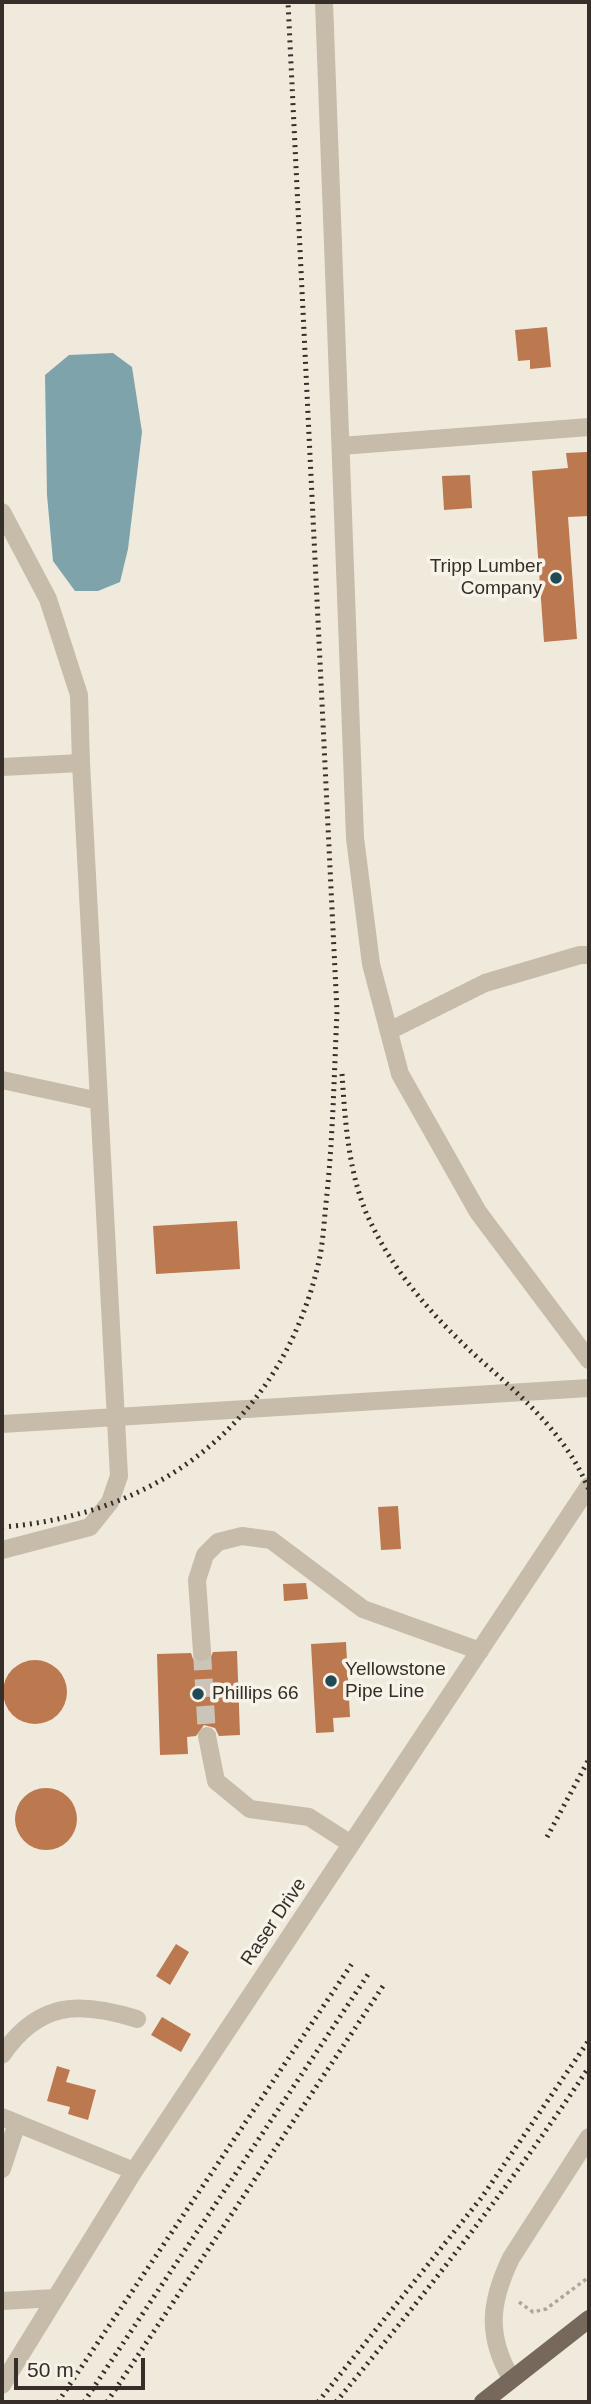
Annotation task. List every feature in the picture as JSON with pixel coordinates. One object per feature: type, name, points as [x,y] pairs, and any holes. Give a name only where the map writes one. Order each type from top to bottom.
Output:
[{"type":"main road","points":[[483,2402],[589,2319]]},
{"type":"street","points":[[324,2],[355,838],[371,964],[400,1074],[478,1212],[589,1360]]},
{"type":"street","points":[[341,446],[589,427]]},
{"type":"street","points":[[2,512],[48,599],[79,695],[119,1476],[110,1502],[90,1527],[2,1549]]},
{"type":"street","points":[[2,767],[81,763]]},
{"type":"street","points":[[389,1031],[485,983],[580,955],[589,955]]},
{"type":"street","points":[[2,1080],[99,1101]]},
{"type":"street","points":[[2,1424],[589,1388]]},
{"type":"street","name":"Raser Drive","points":[[2,2385],[134,2171],[589,1486]]},
{"type":"street","points":[[202,1652],[197,1580],[205,1556],[218,1542],[242,1536],[271,1540],[363,1609],[480,1651]]},
{"type":"street","points":[[207,1736],[216,1781],[250,1809],[309,1818],[351,1844]]},
{"type":"street","points":[[2,2054],[33,2020],[63,2008],[102,2008],[137,2019]]},
{"type":"street","points":[[2,2169],[9,2120],[134,2171]]},
{"type":"street","points":[[511,2378],[500,2360],[494,2340],[494,2309],[501,2279],[511,2258],[589,2137]]},
{"type":"street","points":[[2,2301],[55,2298]]},
{"type":"path","points":[[519,2302],[533,2312],[546,2309],[589,2277]]},
{"type":"water","points":[[113,353],[132,367],[142,432],[128,549],[120,582],[98,591],[75,591],[53,561],[47,495],[45,375],[69,355]]},
{"type":"building","points":[[547,327],[551,367],[530,369],[530,360],[518,361],[515,330]]},
{"type":"building","name":"Tripp Lumber Company","points":[[587,452],[589,516],[568,517],[577,639],[544,642],[532,471],[568,468],[566,453]]},
{"type":"building","points":[[470,475],[472,508],[444,510],[442,476]]},
{"type":"building","points":[[237,1221],[240,1269],[156,1274],[153,1226]]},
{"type":"building","points":[[398,1506],[401,1549],[381,1550],[378,1507]]},
{"type":"building","points":[[306,1583],[308,1599],[284,1601],[283,1584]]},
{"type":"building","name":"Yellowstone Pipe Line","points":[[346,1642],[350,1717],[333,1718],[334,1732],[316,1733],[311,1644]]},
{"type":"building","name":"Phillips 66","points":[[237,1651],[240,1735],[219,1736],[215,1728],[204,1725],[196,1736],[187,1737],[188,1754],[160,1755],[157,1654],[191,1653],[193,1659],[202,1663],[209,1661],[213,1652]]},
{"type":"building","points":[[29,1660],[41,1660],[58,1669],[65,1680],[65,1704],[58,1715],[41,1724],[29,1724],[17,1719],[8,1710],[3,1698],[3,1686],[8,1674],[17,1665]]},
{"type":"building","points":[[46,1788],[58,1790],[68,1797],[75,1807],[75,1831],[68,1841],[58,1848],[46,1850],[34,1848],[24,1841],[17,1831],[15,1819],[17,1807],[24,1797],[34,1790]]},
{"type":"building","points":[[176,1944],[189,1952],[170,1985],[156,1976]]},
{"type":"building","points":[[162,2017],[191,2034],[181,2052],[151,2035]]},
{"type":"building","points":[[57,2066],[70,2070],[66,2082],[96,2090],[88,2120],[68,2114],[70,2107],[47,2101]]},
{"type":"tunnel","points":[[202,1652],[207,1736]]},
{"type":"railway","points":[[2,1527],[60,1519],[114,1503],[163,1479],[207,1449],[245,1411],[277,1368],[302,1317],[319,1261],[330,1156],[337,1012],[288,2]]},
{"type":"railway","points":[[342,1074],[346,1125],[359,1194],[386,1251],[428,1308],[541,1417],[568,1451],[589,1490]]},
{"type":"railway","points":[[547,1837],[589,1759]]},
{"type":"railway","points":[[58,2402],[353,1962]]},
{"type":"railway","points":[[84,2402],[369,1973]]},
{"type":"railway","points":[[107,2402],[385,1983]]},
{"type":"railway","points":[[318,2402],[482,2197],[589,2040]]},
{"type":"railway","points":[[336,2402],[467,2238],[530,2154],[589,2067]]},
{"type":"place","name":"Tripp Lumber Company","points":[[556,578]]},
{"type":"place","name":"Yellowstone Pipe Line","points":[[331,1681]]},
{"type":"place","name":"Phillips 66","points":[[198,1694]]}]
